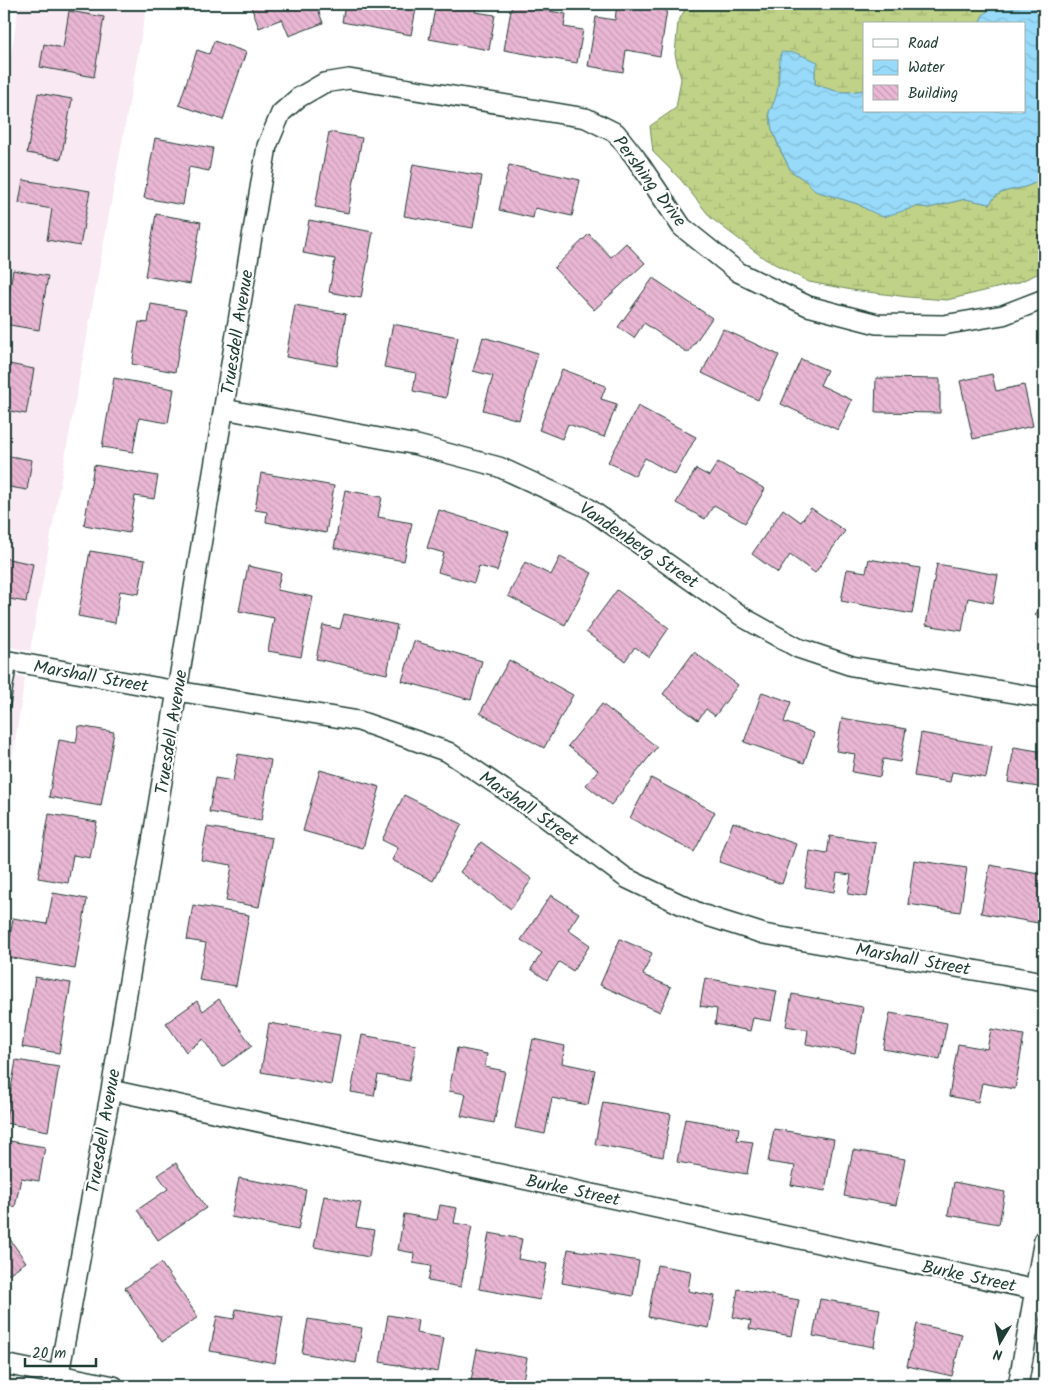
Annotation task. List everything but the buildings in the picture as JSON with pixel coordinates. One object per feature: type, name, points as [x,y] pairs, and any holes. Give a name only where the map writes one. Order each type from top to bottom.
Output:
[{"type":"street","name":"Pershing Drive","points":[[298,98],[324,83],[349,79],[586,118],[616,133],[635,157],[682,227],[738,272],[808,306],[877,324],[943,325],[1003,315],[1044,299]]},
{"type":"street","name":"Truesdell Avenue","points":[[59,1374],[111,1090],[267,146],[281,113],[298,98]]},
{"type":"street","name":"Vandenberg Street","points":[[224,409],[417,445],[499,467],[588,508],[746,619],[798,648],[852,666],[1044,698]]},
{"type":"street","name":"Marshall Street","points":[[8,661],[359,721],[448,752],[542,815],[626,878],[701,914],[764,934],[1044,982]]},
{"type":"street","name":"Burke Street","points":[[111,1090],[1036,1290]]},
{"type":"street","points":[[1018,1386],[1044,1239]]},
{"type":"street","points":[[4,1364],[114,1386]]},
{"type":"lane","points":[[4,709],[8,661]]},
{"type":"shaded area","points":[[19,4],[147,4],[30,651],[4,646],[4,99]]},
{"type":"shaded area","points":[[4,674],[25,678],[4,810]]},
{"type":"green space","points":[[688,4],[996,4],[983,15],[980,22],[863,22],[863,90],[839,92],[815,84],[815,70],[778,70],[777,92],[769,112],[772,129],[791,171],[806,181],[815,191],[858,204],[866,209],[906,210],[916,206],[929,208],[965,199],[990,204],[993,199],[1002,193],[1025,187],[1044,177],[1044,271],[1017,283],[947,300],[852,290],[809,282],[765,259],[711,218],[681,180],[653,152],[650,126],[676,108],[681,79],[675,54],[678,22]]},
{"type":"water","points":[[996,4],[1044,4],[1044,177],[1025,187],[997,195],[990,204],[965,199],[929,208],[916,206],[883,217],[858,204],[815,191],[806,181],[791,171],[772,129],[769,112],[776,97],[781,52],[796,53],[818,62],[815,70],[815,84],[839,92],[863,90],[863,112],[1026,112],[1026,22],[980,22],[983,15]]}]
